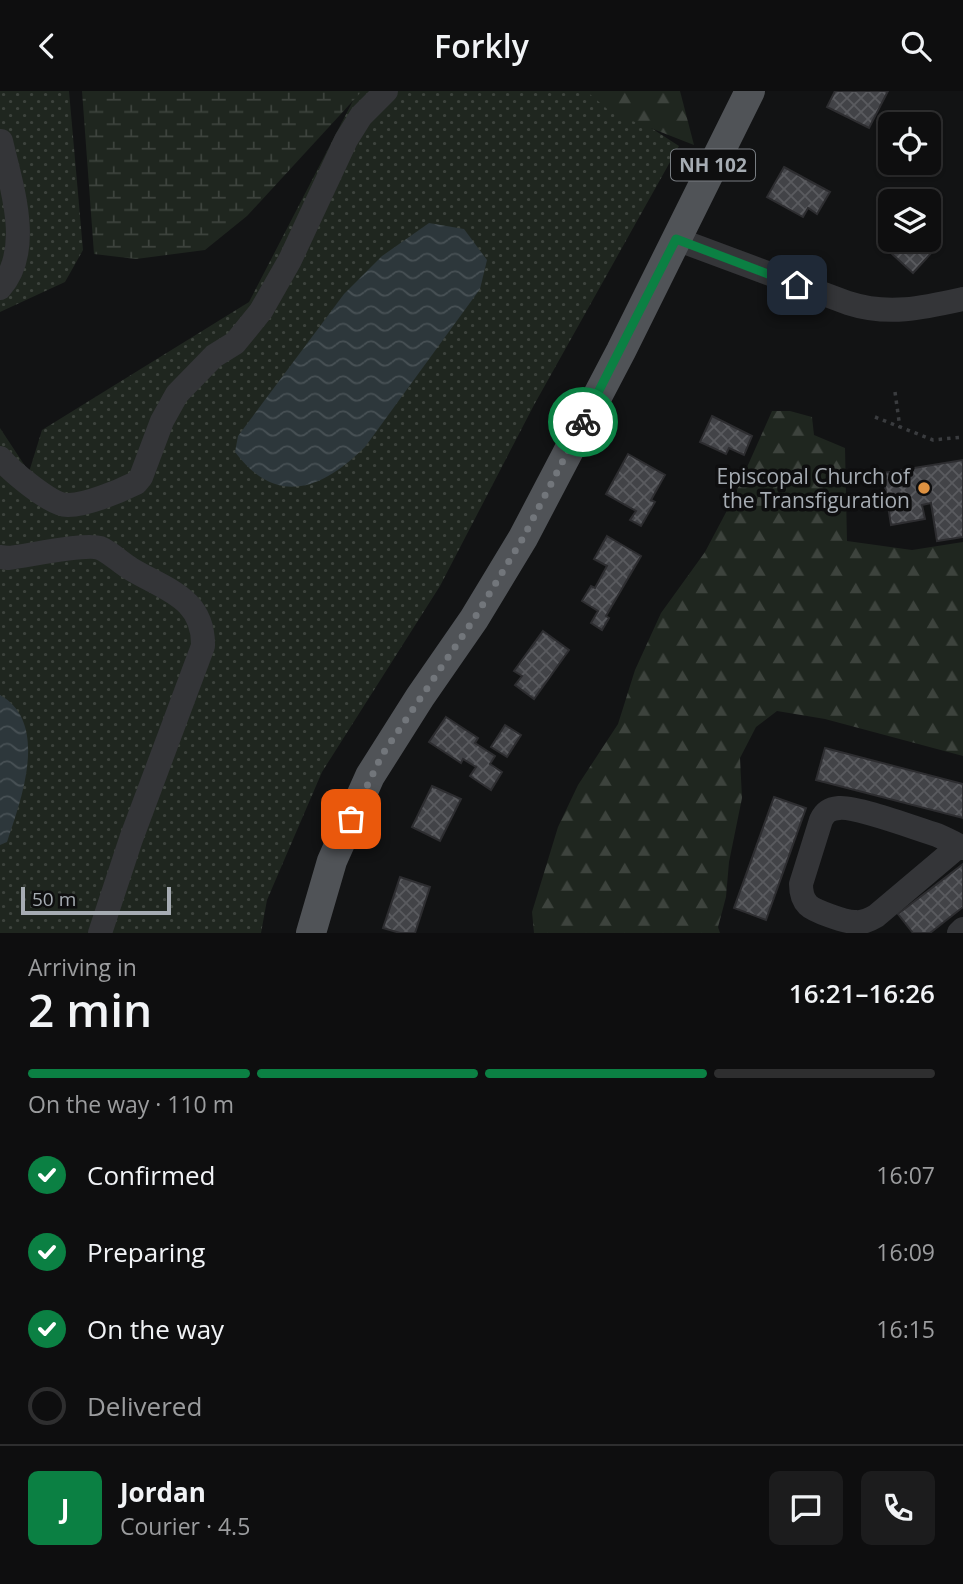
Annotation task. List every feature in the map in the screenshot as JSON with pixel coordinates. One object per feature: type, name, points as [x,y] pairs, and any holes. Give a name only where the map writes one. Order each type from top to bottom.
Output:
[{"type":"main road","name":"NH 102","points":[[311,933],[332,861],[370,776],[474,619],[523,538],[621,351],[750,91]]},
{"type":"street","points":[[0,458],[13,471],[64,506],[136,483],[147,465],[162,421],[177,394],[214,356],[235,343],[261,311],[290,260],[346,140],[361,116],[386,91]]},
{"type":"street","points":[[0,288],[16,264],[19,250],[17,224],[1,141]]},
{"type":"street","points":[[676,239],[873,310],[917,309],[963,299]]},
{"type":"street","points":[[0,557],[99,548],[181,596],[197,613],[204,632],[203,646],[131,839],[100,933]]},
{"type":"street","points":[[834,809],[853,810],[937,835],[961,847],[876,916],[866,921],[847,921],[810,907],[801,893],[801,884],[821,820],[825,812],[834,809]]},
{"type":"street","points":[[959,933],[963,929]]},
{"type":"path","points":[[895,392],[900,428]]},
{"type":"path","points":[[875,417],[940,441],[963,437]]},
{"type":"green space","points":[[0,91],[69,91],[83,250],[65,282],[0,312]]},
{"type":"green space","points":[[82,91],[362,91],[247,216],[205,250],[136,259],[94,254]]},
{"type":"green space","points":[[358,91],[594,91],[679,146],[534,405],[440,586],[322,772],[267,900],[261,933],[0,933],[0,428],[29,472],[42,430],[249,302]]},
{"type":"green space","points":[[586,91],[680,91],[694,145],[612,113]]},
{"type":"green space","points":[[772,411],[790,411],[812,417],[814,435],[845,448],[847,541],[912,550],[963,542],[963,756],[825,719],[777,711],[756,727],[740,758],[742,798],[729,862],[726,897],[718,927],[720,933],[534,933],[532,912],[558,827],[578,785],[618,724],[635,670],[661,613],[705,552],[732,501]]},
{"type":"water","points":[[429,223],[464,229],[487,260],[480,289],[365,447],[349,462],[316,482],[300,486],[283,486],[267,481],[251,470],[235,452],[238,436],[344,294],[382,256]]},
{"type":"water","points":[[0,695],[15,708],[24,724],[28,763],[7,842],[0,845]]},
{"type":"building","points":[[835,91],[888,91],[869,128],[827,107]]},
{"type":"building","points":[[784,167],[830,192],[817,214],[808,208],[803,217],[767,197]]},
{"type":"building","points":[[890,252],[932,252],[913,273]]},
{"type":"building","points":[[712,416],[752,436],[744,455],[729,448],[726,454],[700,442]]},
{"type":"building","points":[[628,454],[665,475],[651,500],[655,502],[641,526],[630,520],[636,511],[606,494]]},
{"type":"building","name":"Episcopal Church of the Transfiguration","points":[[963,460],[963,537],[937,541],[931,503],[922,505],[925,519],[891,525],[883,473]]},
{"type":"building","points":[[607,536],[641,556],[606,616],[609,618],[602,630],[591,623],[598,611],[582,601],[591,586],[595,588],[607,566],[594,559]]},
{"type":"building","points":[[543,631],[569,650],[534,699],[515,685],[522,676],[514,671]]},
{"type":"building","points":[[446,717],[478,738],[475,743],[495,756],[490,764],[502,772],[491,790],[470,776],[476,767],[463,759],[461,763],[429,742]]},
{"type":"building","points":[[505,725],[521,735],[507,757],[491,747]]},
{"type":"building","points":[[825,748],[963,784],[963,818],[816,780]]},
{"type":"building","points":[[432,786],[461,799],[440,841],[412,827]]},
{"type":"building","points":[[774,797],[806,808],[766,920],[734,908]]},
{"type":"building","points":[[963,864],[963,907],[930,933],[913,933],[898,914]]},
{"type":"building","points":[[400,877],[430,887],[415,933],[400,933],[383,928]]},
{"type":"way so far","points":[[351,819],[382,755],[474,619],[523,538],[583,422]]},
{"type":"place","name":"Episcopal Church of the Transfiguration","points":[[924,488]]},
{"type":"route","points":[[583,422],[676,239],[797,285]]}]
